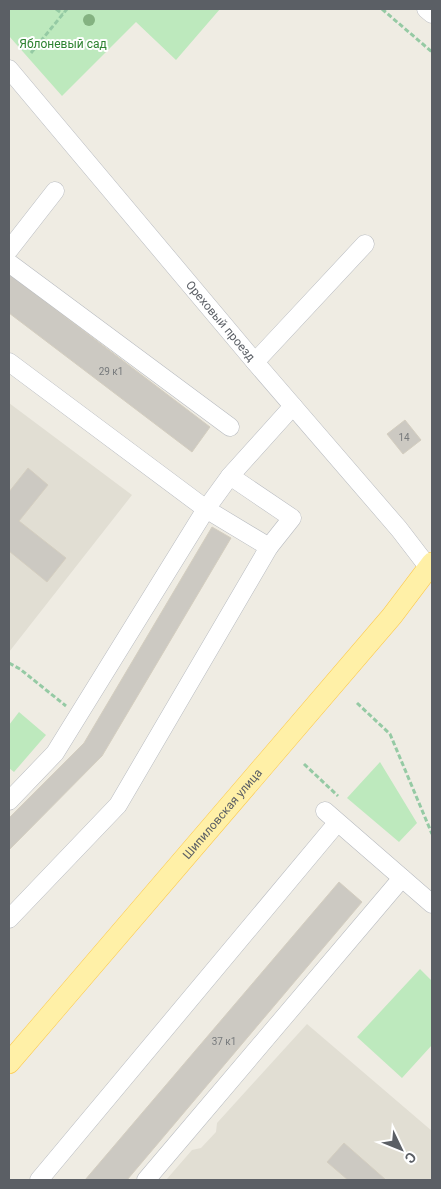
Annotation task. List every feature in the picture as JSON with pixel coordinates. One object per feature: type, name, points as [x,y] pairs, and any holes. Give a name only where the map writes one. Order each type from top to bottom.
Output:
[{"type":"main road","name":"Шипиловская улица","points":[[9,1063],[431,568]]},
{"type":"street","points":[[426,9],[432,14]]},
{"type":"street","name":"Ореховый проезд","points":[[9,69],[431,568]]},
{"type":"street","points":[[9,250],[55,191]]},
{"type":"street","points":[[255,362],[365,244]]},
{"type":"street","points":[[9,263],[230,427]]},
{"type":"street","points":[[9,362],[206,509],[269,547]]},
{"type":"street","points":[[9,801],[55,753],[206,509],[230,476],[293,406]]},
{"type":"street","points":[[9,919],[118,805],[269,547],[292,518],[230,476]]},
{"type":"street","points":[[39,1180],[331,817],[432,904]]},
{"type":"street","points":[[146,1180],[402,878]]},
{"type":"path","points":[[56,9],[63,14]]},
{"type":"path","points":[[32,53],[68,9]]},
{"type":"path","points":[[382,9],[432,52]]},
{"type":"path","points":[[9,663],[20,669],[78,716]]},
{"type":"path","points":[[357,703],[390,734],[432,834]]},
{"type":"path","points":[[304,764],[338,796]]},
{"type":"shaded area","points":[[9,403],[132,495],[9,652]]},
{"type":"shaded area","points":[[307,1024],[432,1131],[432,1180],[166,1180],[192,1150],[201,1148],[216,1132],[217,1123]]},
{"type":"green space","name":"Яблоневый сад","points":[[9,9],[220,9],[176,60],[136,22],[62,96],[9,36]]},
{"type":"green space","points":[[19,712],[46,735],[14,772],[9,768],[9,725]]},
{"type":"green space","points":[[380,762],[417,823],[399,842],[347,798]]},
{"type":"green space","points":[[420,969],[432,981],[432,1045],[402,1078],[357,1037]]},
{"type":"building","points":[[9,274],[210,427],[192,452],[9,313]]},
{"type":"building","points":[[405,420],[421,440],[403,454],[387,434]]},
{"type":"building","points":[[28,468],[48,485],[19,521],[66,558],[47,582],[9,551],[9,492]]},
{"type":"building","points":[[212,527],[231,538],[102,756],[9,850],[9,818],[84,743]]},
{"type":"building","points":[[339,882],[362,902],[127,1180],[85,1180]]},
{"type":"building","points":[[344,1143],[386,1180],[348,1180],[327,1162]]}]
